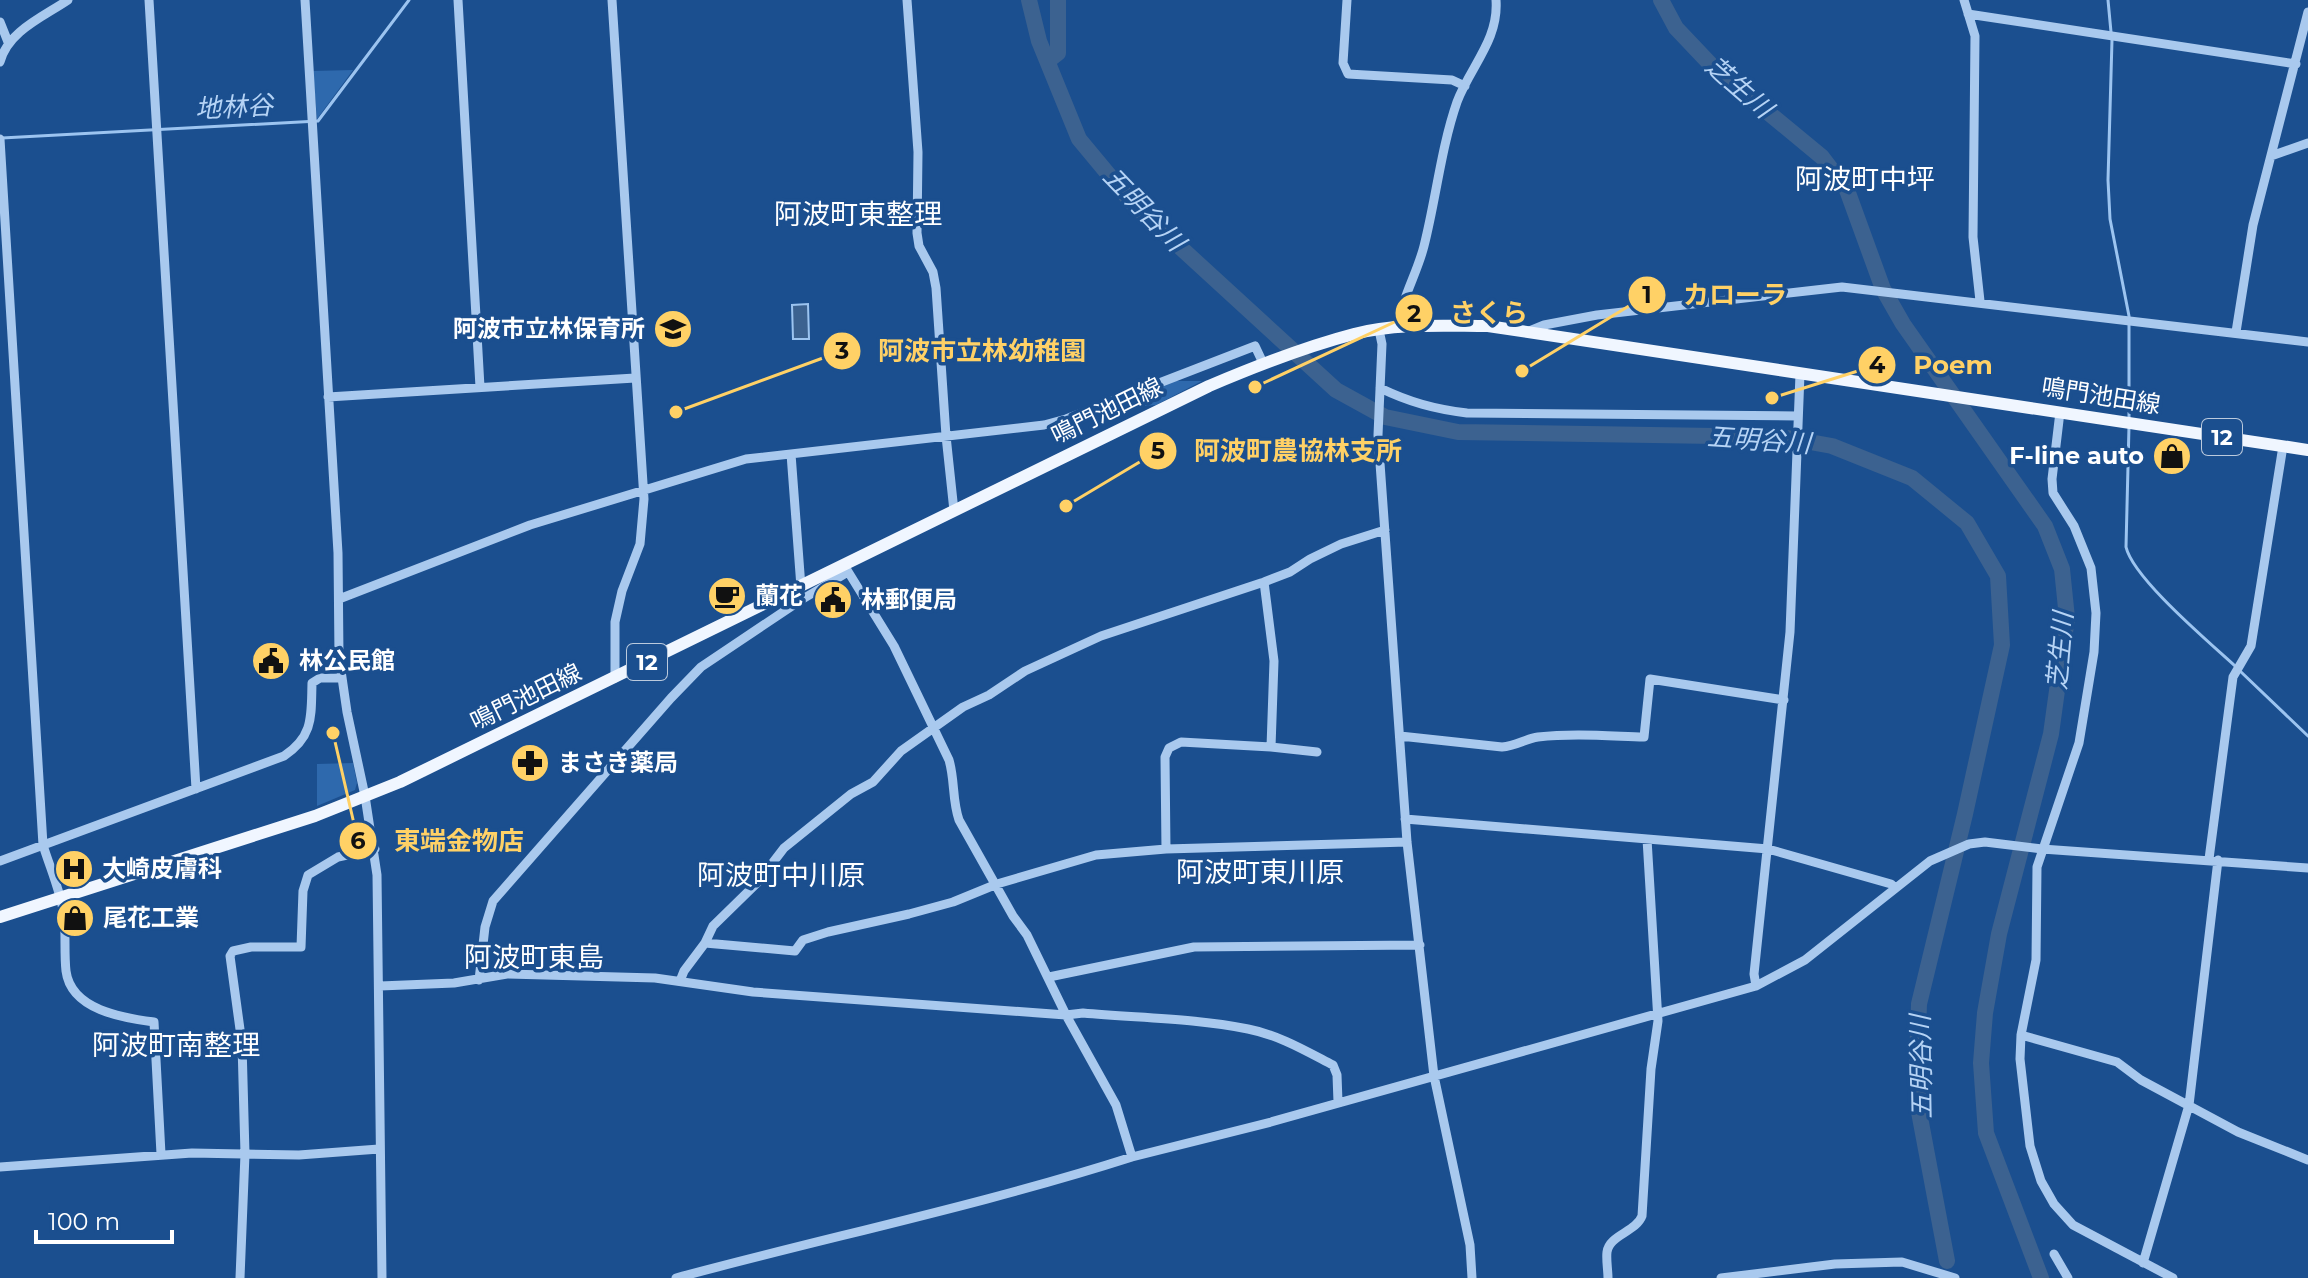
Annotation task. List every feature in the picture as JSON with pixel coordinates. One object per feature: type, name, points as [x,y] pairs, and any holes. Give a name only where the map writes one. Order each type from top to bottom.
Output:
[{"type":"main road","name":"鳴門池田線","points":[[0,917],[258,836],[400,782],[801,587],[846,569],[954,511],[1209,386],[1269,361],[1355,334],[1398,328],[1488,326],[2308,450]]},
{"type":"street","points":[[0,62],[8,42],[68,0]]},
{"type":"street","points":[[149,0],[196,789]]},
{"type":"street","points":[[305,0],[342,678],[375,849],[380,986],[382,1278]]},
{"type":"street","points":[[458,0],[480,387]]},
{"type":"street","points":[[612,0],[644,524],[615,622],[615,678]]},
{"type":"street","points":[[907,0],[918,152],[917,233],[936,288],[954,511]]},
{"type":"street","points":[[1347,0],[1343,63],[1348,74],[1452,80],[1465,86]]},
{"type":"street","points":[[1398,328],[1423,248],[1451,122],[1493,31],[1496,0]]},
{"type":"street","points":[[1964,0],[1975,36],[1973,237],[1980,301]]},
{"type":"street","points":[[2236,332],[2253,225],[2308,12]]},
{"type":"street","points":[[1968,14],[2296,64]]},
{"type":"street","points":[[0,22],[8,42]]},
{"type":"street","points":[[0,140],[43,845],[64,915],[66,974],[71,990],[81,1000],[110,1014],[154,1022],[161,1154]]},
{"type":"street","points":[[2271,156],[2308,143]]},
{"type":"street","points":[[1527,332],[1544,325],[1597,315],[1842,287],[2308,342]]},
{"type":"street","points":[[1379,330],[1382,344],[1378,425],[1407,842],[1434,1076],[1470,1245],[1472,1278]]},
{"type":"street","points":[[339,599],[530,525],[746,459],[1044,425],[1255,346],[1269,361]]},
{"type":"street","points":[[1756,986],[1754,974],[1790,632],[1800,374]]},
{"type":"street","points":[[328,397],[635,378]]},
{"type":"street","points":[[1380,390],[1412,403],[1467,413],[1798,418]]},
{"type":"street","points":[[2060,412],[2053,493],[2074,526],[2091,568],[2096,613],[2094,652],[2079,743],[2056,816],[2037,848],[2036,960],[2021,1035],[2020,1059],[2030,1146],[2048,1193],[2073,1225],[2173,1278]]},
{"type":"street","points":[[2143,1263],[2189,1105],[2222,748],[2237,668],[2251,646],[2283,446]]},
{"type":"street","points":[[791,454],[801,587]]},
{"type":"street","points":[[680,981],[713,926],[758,882],[784,848],[851,794],[873,782],[901,751],[963,707],[989,695],[1025,671],[1101,636],[1264,582],[1290,572],[1341,544],[1385,530]]},
{"type":"street","points":[[479,980],[485,927],[493,901],[671,698],[713,659],[846,569],[894,646],[934,728],[955,778],[954,803],[959,820],[1049,977],[1066,1015],[1116,1105],[1132,1157]]},
{"type":"street","points":[[1264,582],[1274,661],[1271,747]]},
{"type":"street","points":[[0,861],[284,756],[298,747],[307,732],[311,720],[312,683],[320,678],[342,678]]},
{"type":"street","points":[[1400,736],[1502,747],[1517,746],[1531,738],[1579,734],[1644,737],[1650,679],[1784,700]]},
{"type":"street","points":[[1166,849],[1165,757],[1169,748],[1181,742],[1317,752]]},
{"type":"street","points":[[1405,819],[1768,849],[1891,884],[1895,888]]},
{"type":"street","points":[[1608,1278],[1609,1245],[1639,1223],[1642,1216],[1651,1069],[1658,1014],[1647,839]]},
{"type":"street","points":[[705,943],[795,951],[803,940],[828,932],[953,902],[997,884],[1096,855],[1166,849],[1407,842]]},
{"type":"street","points":[[676,1278],[817,1240],[1014,1193],[1132,1157],[1756,986],[1805,960],[1938,857],[1969,844],[1985,842],[2308,868]]},
{"type":"street","points":[[240,1278],[245,1154],[242,1044],[230,956],[233,951],[251,947],[301,947],[303,891],[308,875],[338,857],[375,849]]},
{"type":"street","points":[[1049,977],[1194,947],[1420,945]]},
{"type":"street","points":[[380,986],[479,980],[507,974],[541,974],[680,981],[768,993],[1200,1023],[1263,1033],[1288,1041],[1333,1065],[1337,1075],[1338,1102]]},
{"type":"street","points":[[2021,1035],[2117,1062],[2141,1080],[2238,1132],[2308,1160]]},
{"type":"street","points":[[0,1167],[161,1154],[299,1155],[379,1149]]},
{"type":"street","points":[[2054,1254],[2068,1278]]},
{"type":"street","points":[[1721,1278],[1835,1264],[1902,1262],[1955,1278]]},
{"type":"shaded area","points":[[353,70],[317,119],[313,71]]},
{"type":"shaded area","points":[[808,304],[809,339],[793,339],[792,305]]},
{"type":"shaded area","points":[[1173,381],[1202,381],[1156,405],[1105,409]]},
{"type":"shaded area","points":[[353,763],[357,783],[355,790],[317,806],[317,764]]},
{"type":"waterway","name":"地林谷","points":[[2,138],[318,121],[409,0]]},
{"type":"waterway","name":"五明谷川","points":[[1029,0],[1039,41],[1079,139],[1133,204],[1336,390],[1385,417],[1458,432],[1782,437],[1832,446],[1912,478],[1967,523],[1998,576],[2002,645],[1919,1004],[1919,1112],[1947,1261]]},
{"type":"waterway","name":"五明谷川","points":[[1049,60],[1058,53],[1058,0]]},
{"type":"waterway","name":"芝生川","points":[[1661,0],[1676,28],[1713,67],[1822,157],[1847,190],[1883,289],[1903,324],[2045,526],[2062,569],[2067,618],[2051,734],[1999,934],[1985,1013],[1981,1063],[1986,1133],[2041,1278]]},
{"type":"waterway","points":[[2108,0],[2111,32]]},
{"type":"waterway","points":[[2112,40],[2108,180],[2110,219],[2129,316],[2129,418]]},
{"type":"waterway","points":[[2129,426],[2126,547],[2142,575],[2157,592],[2235,666]]},
{"type":"waterway","points":[[2240,671],[2308,736]]},
{"type":"place","name":"阿波市立林保育所","points":[[673,329]]},
{"type":"place","name":"カローラ","points":[[1522,371]]},
{"type":"place","name":"さくら","points":[[1255,387]]},
{"type":"place","name":"Poem","points":[[1772,398]]},
{"type":"place","name":"阿波市立林幼稚園","points":[[676,412]]},
{"type":"place","name":"F-line auto","points":[[2172,456]]},
{"type":"place","name":"阿波町農協林支所","points":[[1066,506]]},
{"type":"place","name":"蘭花","points":[[727,596]]},
{"type":"place","name":"林郵便局","points":[[833,600]]},
{"type":"place","name":"林公民館","points":[[271,661]]},
{"type":"place","name":"東端金物店","points":[[333,733]]},
{"type":"place","name":"まさき薬局","points":[[530,763]]},
{"type":"place","name":"大崎皮膚科","points":[[74,869]]},
{"type":"place","name":"尾花工業","points":[[75,918]]},
{"type":"district","name":"阿波町中坪","points":[[1865,179]]},
{"type":"district","name":"阿波町東整理","points":[[858,214]]},
{"type":"district","name":"阿波町東川原","points":[[1260,872]]},
{"type":"district","name":"阿波町中川原","points":[[781,875]]},
{"type":"district","name":"阿波町東島","points":[[534,957]]},
{"type":"district","name":"阿波町南整理","points":[[176,1045]]}]
